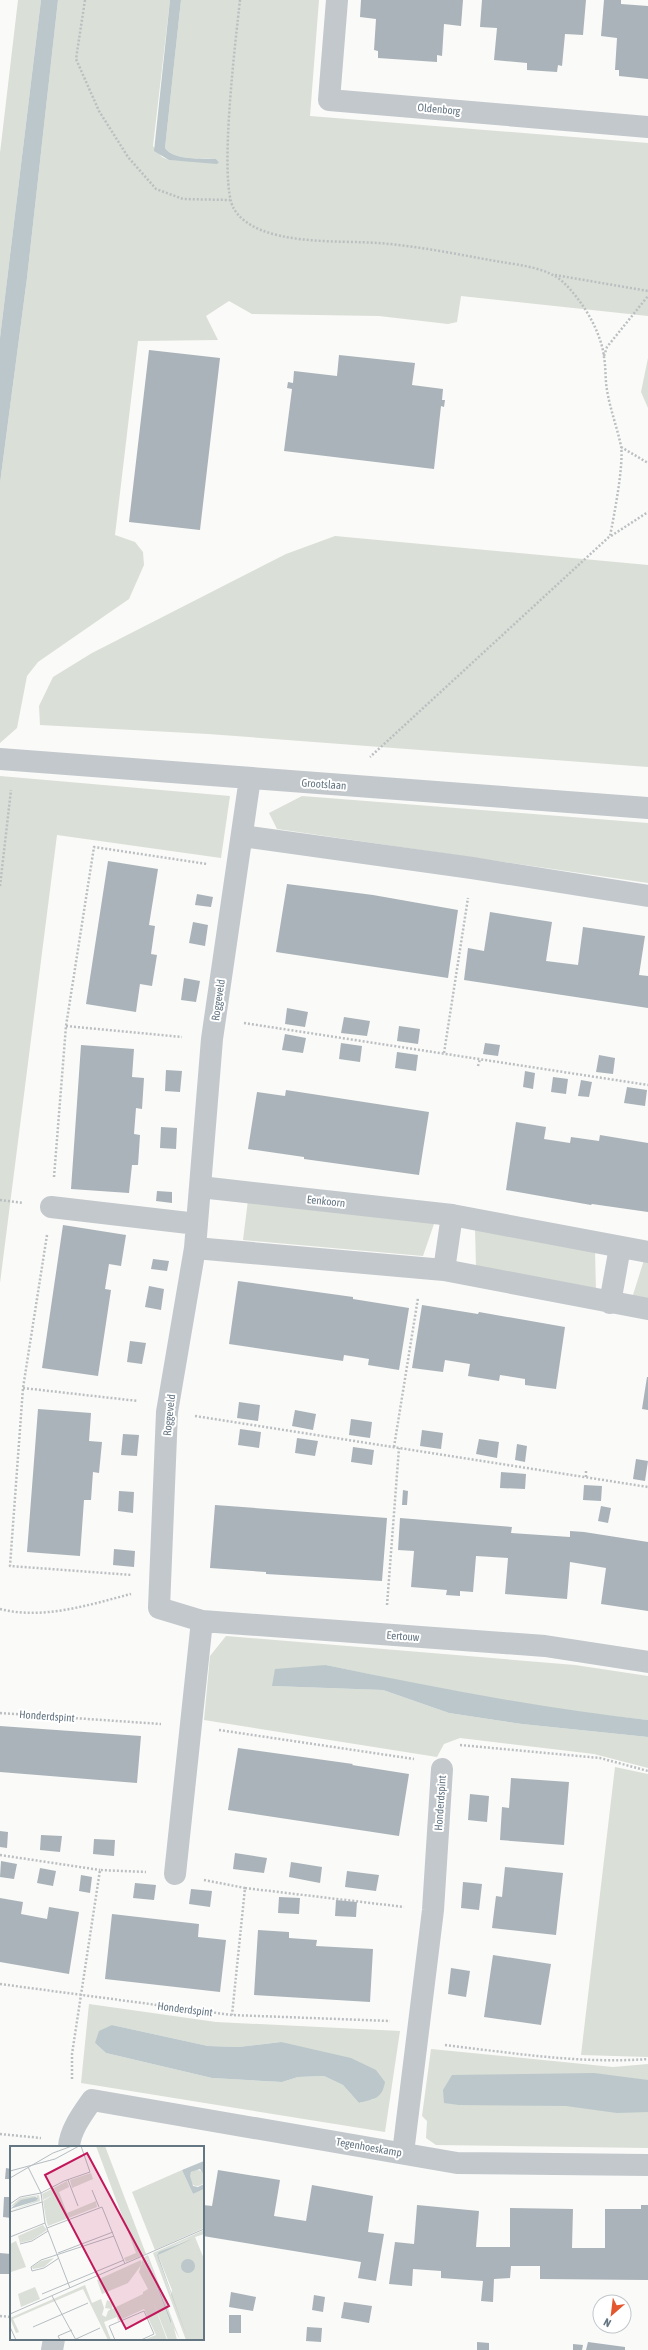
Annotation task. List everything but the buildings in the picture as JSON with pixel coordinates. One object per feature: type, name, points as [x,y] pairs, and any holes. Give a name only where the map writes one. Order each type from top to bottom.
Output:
[{"type":"street","name":"Oldenborg","points":[[337,0],[329,100],[648,127]]},
{"type":"street","name":"Grootslaan","points":[[7,759],[648,808]]},
{"type":"street","name":"Roggeveld","points":[[159,1608],[168,1408],[195,1248],[214,1029],[250,778]]},
{"type":"street","points":[[242,836],[472,868],[648,896]]},
{"type":"street","name":"Eenkoorn","points":[[200,1186],[452,1215],[648,1252]]},
{"type":"street","points":[[51,1207],[197,1224]]},
{"type":"street","points":[[434,1269],[452,1215]]},
{"type":"street","points":[[610,1303],[620,1247]]},
{"type":"street","points":[[195,1248],[434,1269],[648,1309]]},
{"type":"street","name":"Eertouw","points":[[159,1608],[202,1621],[545,1646],[648,1662]]},
{"type":"street","points":[[174,1874],[202,1621]]},
{"type":"street","name":"Honderdspint","points":[[403,2153],[433,1910],[442,1769]]},
{"type":"street","points":[[69,2143],[87,2108]]},
{"type":"street","name":"Tegenhoeskamp","points":[[87,2108],[403,2153],[457,2163],[648,2165]]},
{"type":"street","points":[[52,2350],[54,2340]]},
{"type":"path","points":[[85,0],[76,59],[99,111],[128,157],[156,189],[183,199],[230,200]]},
{"type":"path","points":[[240,0],[232,76],[227,179],[230,200],[241,219],[252,226],[281,235],[328,241],[379,243],[480,258],[553,274],[648,291]]},
{"type":"path","points":[[553,274],[563,282],[589,316],[598,334],[604,356],[608,402],[621,447],[610,536]]},
{"type":"path","points":[[604,356],[607,347],[648,296]]},
{"type":"path","points":[[621,447],[648,463]]},
{"type":"path","points":[[340,785],[610,536],[648,512]]},
{"type":"path","points":[[0,886],[7,759]]},
{"type":"path","points":[[444,1053],[472,868]]},
{"type":"path","points":[[66,1026],[214,1029],[444,1053],[648,1085]]},
{"type":"path","points":[[478,1066],[480,1059]]},
{"type":"path","points":[[394,1447],[434,1269]]},
{"type":"path","points":[[23,1388],[168,1408],[399,1448],[648,1487]]},
{"type":"path","points":[[385,1634],[399,1448]]},
{"type":"path","points":[[586,1470],[586,1477]]},
{"type":"path","points":[[0,1609],[20,1614],[74,1609],[160,1587]]},
{"type":"path","name":"Honderdspint","points":[[0,1713],[190,1726],[430,1761],[442,1769]]},
{"type":"path","points":[[442,1769],[445,1752],[455,1744],[600,1758],[648,1771]]},
{"type":"path","points":[[0,1855],[100,1870],[174,1874],[245,1888],[433,1910]]},
{"type":"path","points":[[87,2108],[73,2086],[72,2054],[100,1870]]},
{"type":"path","points":[[232,2015],[245,1888]]},
{"type":"path","name":"Honderdspint","points":[[0,1984],[80,1996],[232,2015],[419,2032]]},
{"type":"path","points":[[419,2032],[567,2060],[617,2061],[648,2059]]},
{"type":"path","points":[[0,2134],[69,2143]]},
{"type":"path","points":[[0,2316],[10,2317]]},
{"type":"shaded area","points":[[18,0],[41,0],[0,338],[0,153]]},
{"type":"shaded area","points":[[41,0],[58,0],[27,278],[0,483],[0,338]]},
{"type":"shaded area","points":[[58,0],[170,0],[153,146],[162,157],[169,160],[219,162],[216,159],[181,157],[169,152],[165,148],[181,0],[319,0],[310,116],[648,143],[648,316],[461,296],[457,322],[448,324],[379,316],[252,314],[229,301],[206,316],[218,340],[138,341],[115,535],[135,542],[143,552],[144,565],[129,599],[38,662],[27,676],[17,728],[0,743],[0,483],[27,278]]},
{"type":"shaded area","points":[[170,0],[181,0],[165,148],[169,152],[181,157],[216,159],[219,162],[217,164],[169,160],[154,151]]},
{"type":"shaded area","points":[[648,358],[648,408],[641,392]]},
{"type":"shaded area","points":[[335,536],[648,565],[648,767],[208,734],[40,725],[39,706],[53,677],[92,653],[286,554]]},
{"type":"shaded area","points":[[0,776],[230,796],[221,858],[57,835],[0,1283]]},
{"type":"shaded area","points":[[302,796],[648,823],[648,883],[277,829],[269,813]]},
{"type":"shaded area","points":[[248,1200],[435,1221],[423,1256],[243,1240]]},
{"type":"shaded area","points":[[475,1228],[595,1250],[596,1292],[476,1267]]},
{"type":"shaded area","points":[[644,1260],[648,1260],[648,1300],[632,1298]]},
{"type":"shaded area","points":[[226,1636],[575,1665],[648,1676],[648,1720],[585,1713],[463,1694],[326,1665],[272,1686],[383,1690],[449,1713],[522,1724],[648,1737],[648,1768],[594,1754],[460,1738],[444,1744],[437,1757],[204,1720],[210,1656]]},
{"type":"shaded area","points":[[326,1665],[526,1703],[648,1720],[648,1737],[522,1724],[449,1713],[383,1690],[272,1686],[275,1669]]},
{"type":"shaded area","points":[[615,1767],[648,1774],[648,2057],[581,2055]]},
{"type":"shaded area","points":[[89,2004],[216,2022],[400,2031],[385,2132],[81,2083]],"holes":[[[112,2025],[208,2046],[238,2047],[281,2042],[374,2099],[359,2103],[343,2085],[324,2076],[298,2077],[282,2082],[212,2078],[106,2053],[95,2043]]]},
{"type":"shaded area","points":[[112,2025],[208,2046],[238,2047],[281,2042],[351,2058],[376,2070],[385,2082],[384,2088],[379,2095],[373,2099],[359,2103],[343,2085],[324,2076],[298,2077],[282,2082],[212,2078],[106,2053],[95,2043],[99,2031]]},
{"type":"shaded area","points":[[431,2049],[613,2067],[648,2064],[648,2148],[436,2145],[426,2138],[427,2121],[422,2116]]},
{"type":"shaded area","points":[[594,2073],[648,2080],[648,2112],[617,2113],[566,2106],[459,2105],[444,2103],[443,2090],[452,2075]]}]
